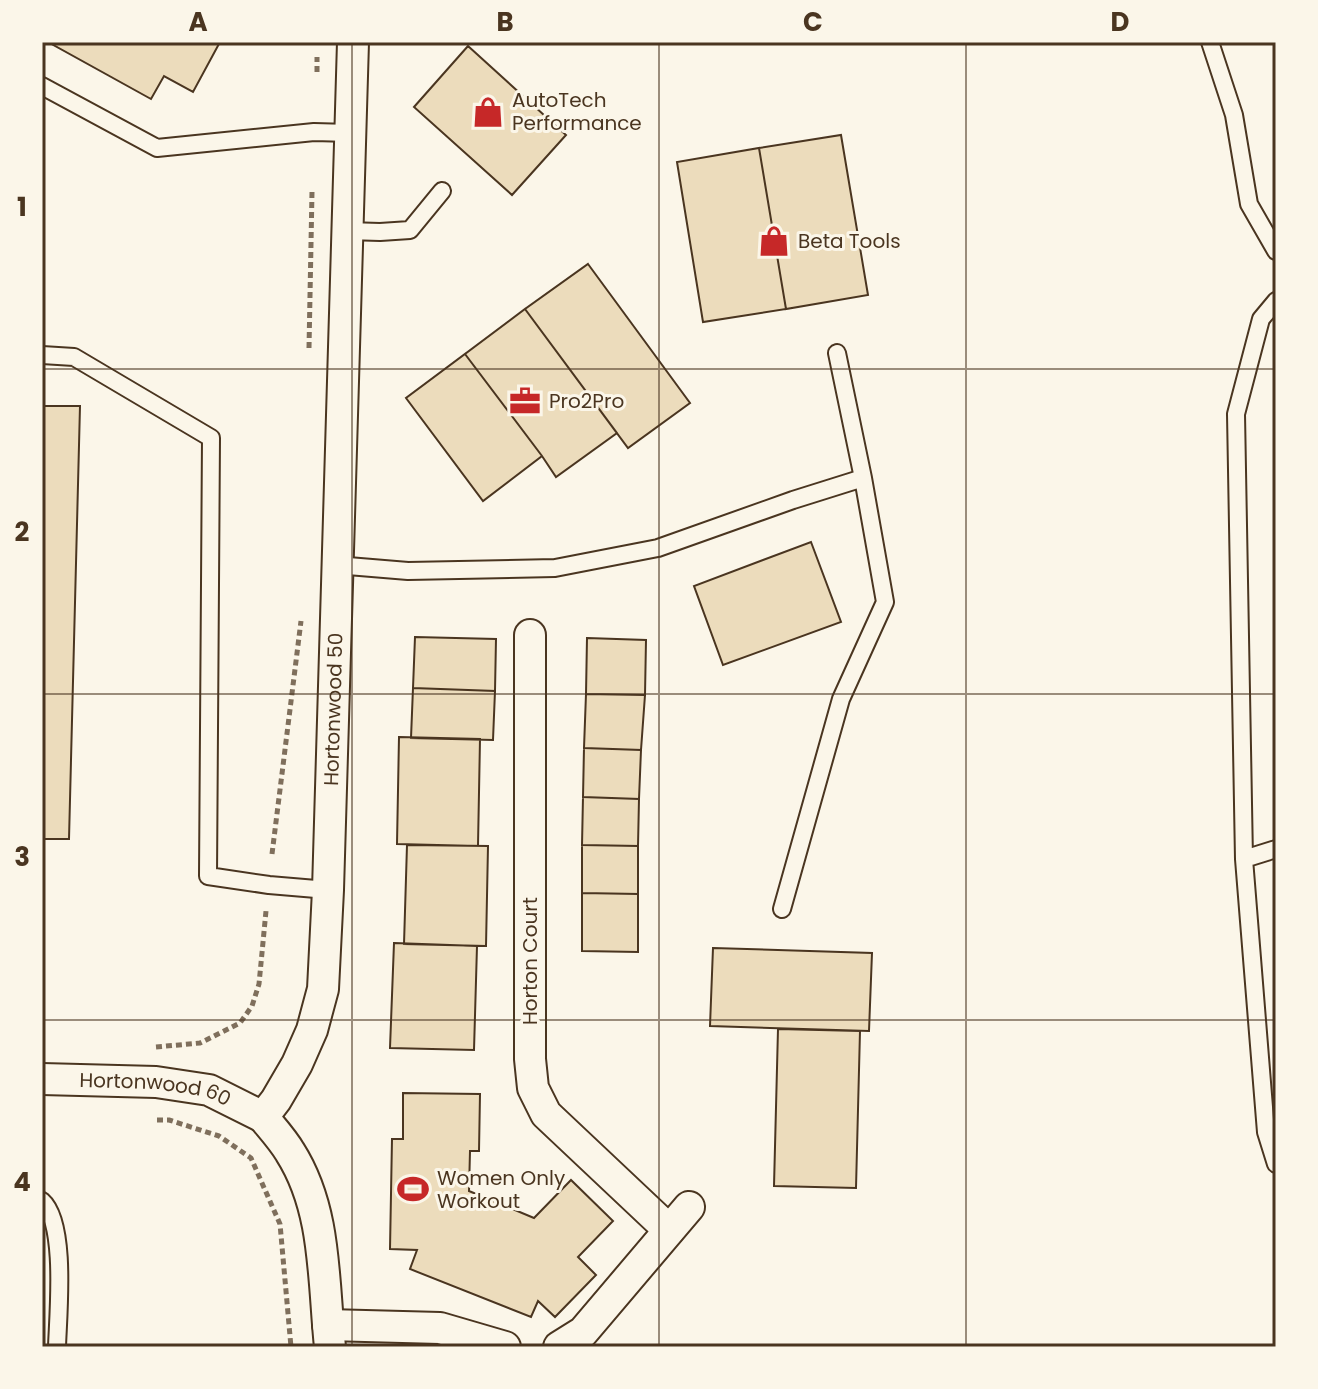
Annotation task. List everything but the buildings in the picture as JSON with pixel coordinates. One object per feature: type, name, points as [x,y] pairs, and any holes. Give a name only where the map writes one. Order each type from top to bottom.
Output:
[{"type":"street","name":"Hortonwood 50","points":[[263,1117],[290,1076],[312,1030],[323,989],[353,42]]},
{"type":"street","name":"Horton Court","points":[[530,635],[530,1059],[533,1088],[546,1114],[669,1230]]},
{"type":"street","name":"Hortonwood 60","points":[[42,1079],[156,1082],[209,1090],[263,1117]]},
{"type":"street","points":[[263,1117],[290,1151],[314,1208],[322,1250],[329,1336],[440,1328],[505,1347]]},
{"type":"street","points":[[559,1347],[583,1332],[689,1207]]},
{"type":"lane","points":[[1210,42],[1234,115],[1249,204],[1276,251]]},
{"type":"lane","points":[[42,86],[157,148],[314,132],[350,133]]},
{"type":"lane","points":[[347,231],[410,230],[442,191]]},
{"type":"lane","points":[[1276,301],[1261,319],[1236,414],[1244,859],[1266,1132],[1276,1164]]},
{"type":"lane","points":[[782,909],[841,699],[885,602],[837,353]]},
{"type":"lane","points":[[42,355],[74,357],[211,438],[208,876],[328,890]]},
{"type":"lane","points":[[336,565],[408,571],[555,568],[658,548],[782,503],[863,478]]},
{"type":"lane","points":[[1244,859],[1276,849]]},
{"type":"lane","points":[[42,1201],[46,1203],[56,1226],[59,1275],[57,1347]]},
{"type":"path","points":[[309,359],[312,192]]},
{"type":"path","points":[[272,854],[302,618]]},
{"type":"path","points":[[155,1047],[200,1043],[240,1023],[252,1006],[259,984],[266,911]]},
{"type":"path","points":[[157,1120],[169,1120],[219,1136],[251,1158],[280,1224],[291,1347]]},
{"type":"place","name":"AutoTech Performance","points":[[488,112]]},
{"type":"place","name":"Beta Tools","points":[[774,241]]},
{"type":"place","name":"Pro2Pro","points":[[525,401]]},
{"type":"place","name":"Women Only Workout","points":[[413,1189]]}]
